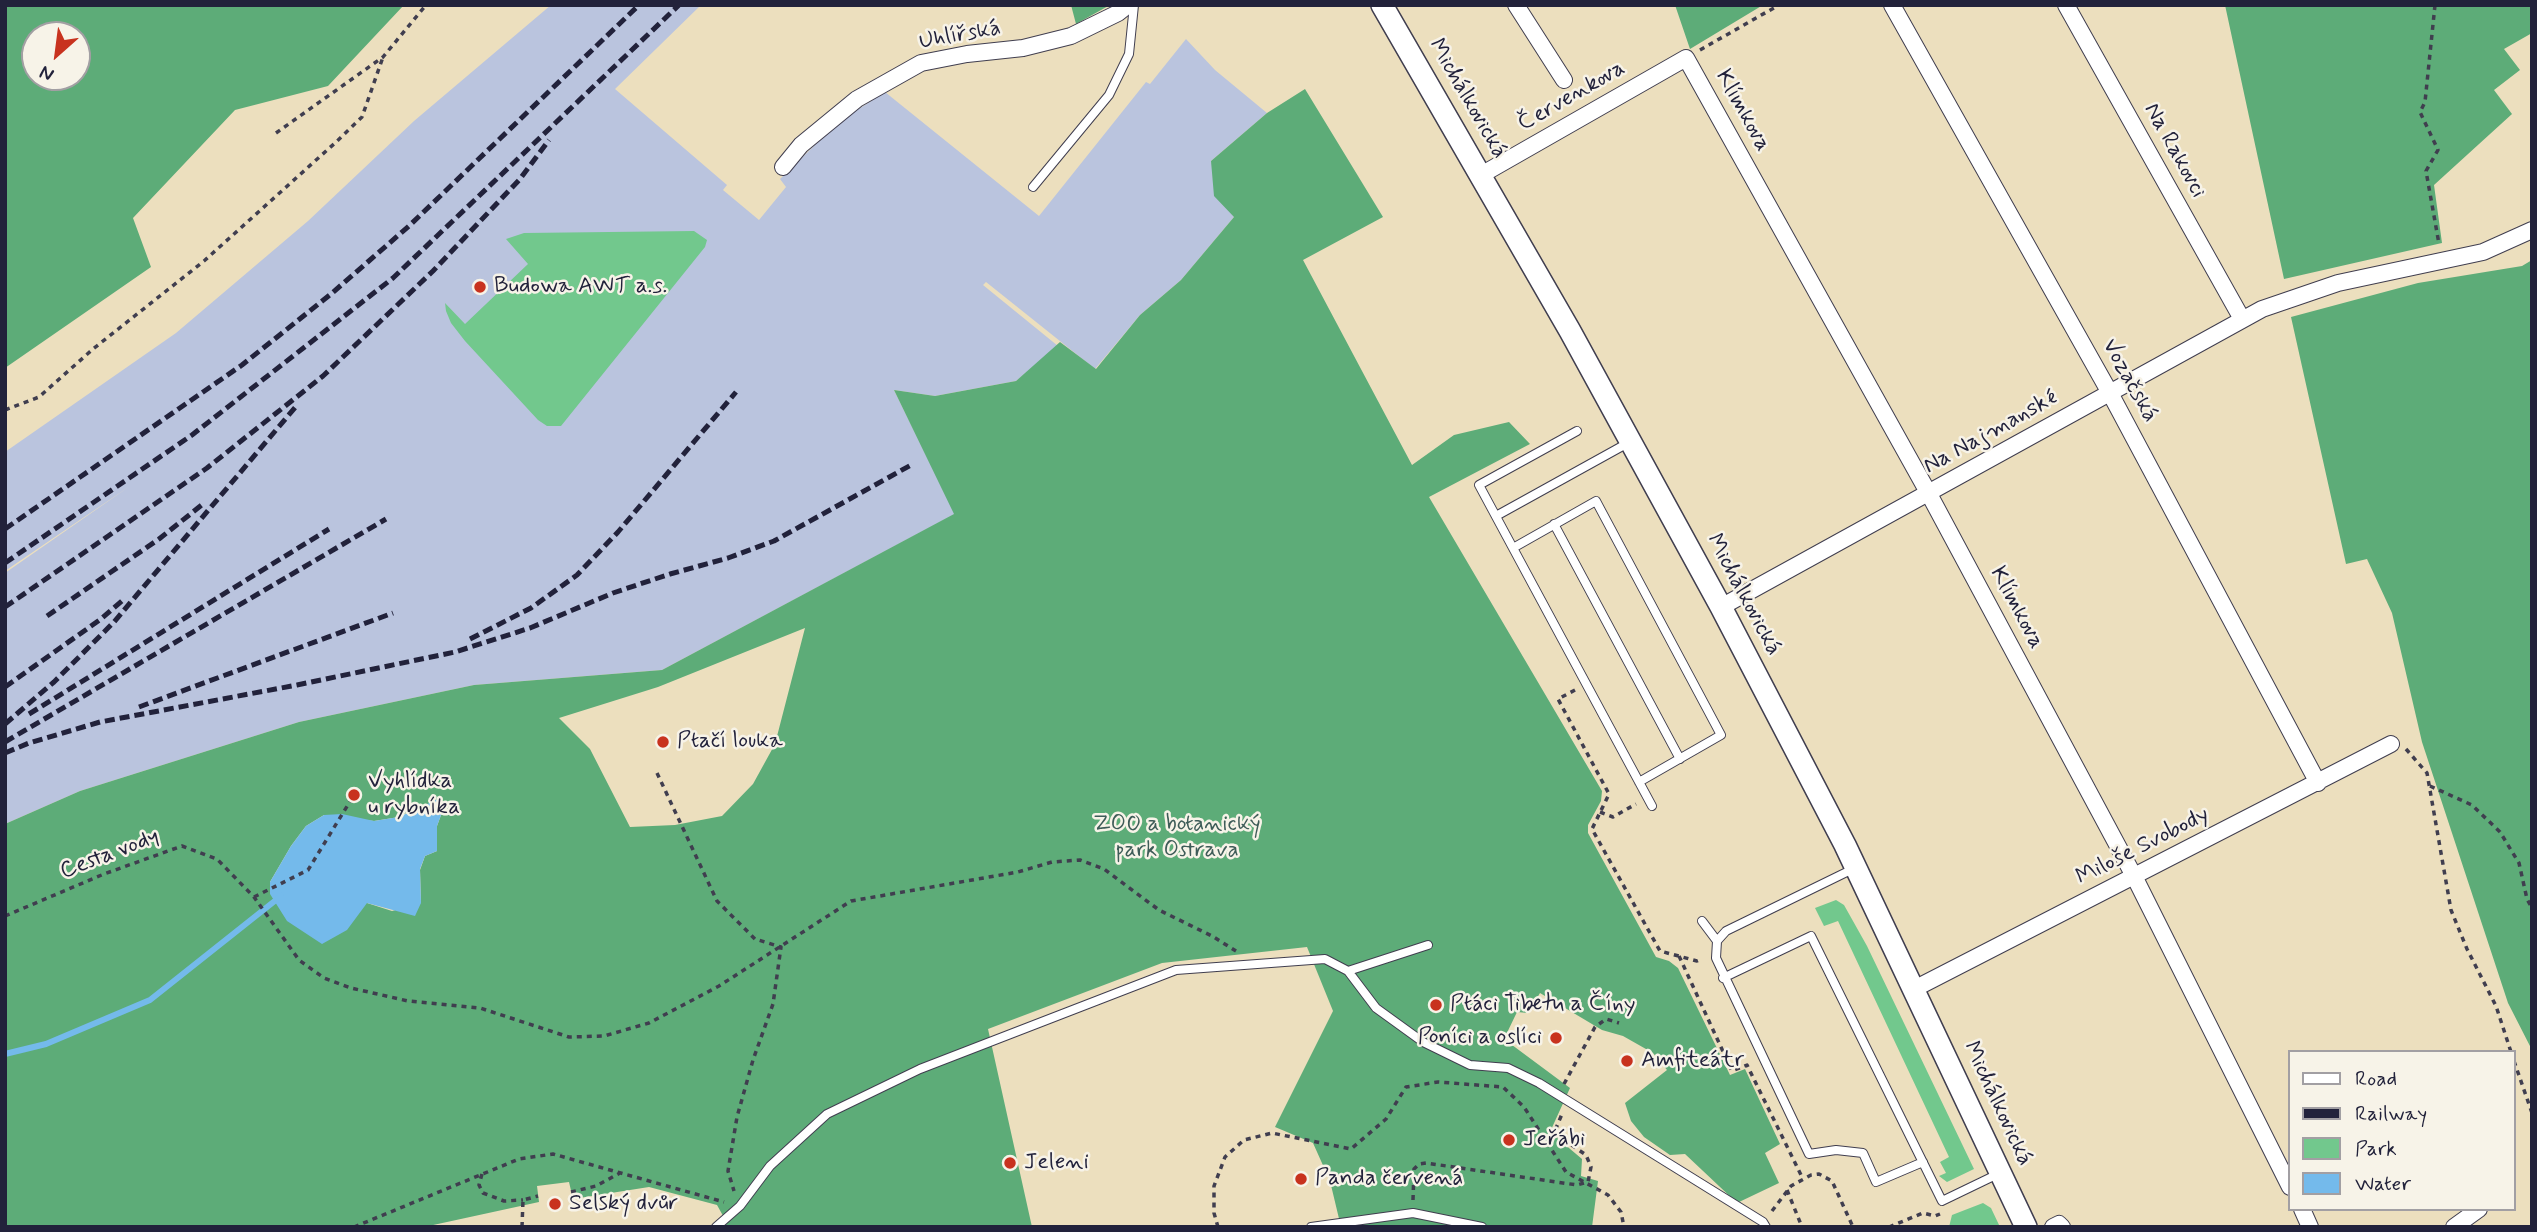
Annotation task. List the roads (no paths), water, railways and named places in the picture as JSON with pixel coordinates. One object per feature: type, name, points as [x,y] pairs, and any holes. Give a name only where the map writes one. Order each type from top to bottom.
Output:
[{"type":"street","name":"Uhlířská","points":[[783,167],[801,145],[857,99],[921,63],[967,54],[1023,48],[1071,36],[1118,13],[1128,5]]},
{"type":"street","name":"Michálkovická","points":[[1382,5],[1481,175],[1721,607],[1856,868],[2025,1227]]},
{"type":"street","points":[[1517,5],[1564,80]]},
{"type":"street","name":"Vozačská","points":[[1892,5],[2110,393],[2318,782]]},
{"type":"street","name":"Na Rakovci","points":[[2066,5],[2242,319]]},
{"type":"street","name":"Červenkova","points":[[1481,175],[1686,58]]},
{"type":"street","name":"Klímkova","points":[[1686,58],[1929,494],[2135,878],[2288,1183]]},
{"type":"street","name":"Na Najmanské","points":[[1721,607],[2242,319],[2284,300],[2324,287],[2483,252],[2532,230]]},
{"type":"street","name":"Miloše Svobody","points":[[1914,989],[2392,744]]},
{"type":"street","points":[[2303,1211],[2311,1227]]},
{"type":"street","points":[[2454,1227],[2476,1211]]},
{"type":"street","points":[[2053,1227],[2059,1224],[2062,1227]]},
{"type":"lane","points":[[1033,187],[1109,95],[1129,54],[1134,5]]},
{"type":"lane","points":[[1577,431],[1479,485],[1652,806]]},
{"type":"lane","points":[[1496,516],[1631,442]]},
{"type":"lane","points":[[1513,548],[1596,501],[1721,736],[1639,782]]},
{"type":"lane","points":[[1555,524],[1680,758]]},
{"type":"lane","points":[[1856,868],[1726,931],[1717,941],[1716,953],[1723,978],[1809,1154],[1836,1150],[1863,1153],[1876,1182],[1923,1162]]},
{"type":"lane","points":[[1702,921],[1717,941]]},
{"type":"lane","points":[[1723,978],[1811,936],[1942,1201],[2001,1173]]},
{"type":"lane","points":[[1348,971],[1428,945]]},
{"type":"lane","points":[[716,1227],[740,1206],[770,1166],[827,1114],[920,1069],[1176,970],[1325,960],[1348,971],[1376,1008],[1423,1042],[1470,1065],[1508,1068],[1567,1100],[1765,1225]]},
{"type":"lane","points":[[1311,1227],[1413,1213],[1482,1227]]},
{"type":"water","points":[[438,799],[444,807],[437,826],[437,851],[425,856],[420,869],[421,903],[415,916],[367,903],[347,930],[322,944],[287,921],[270,894],[270,882],[306,826],[324,815],[342,814],[374,821],[399,817]]},
{"type":"waterway","points":[[5,1054],[46,1044],[150,1000],[281,896]]},
{"type":"railway","points":[[5,529],[242,365],[331,294],[409,226],[639,5]]},
{"type":"railway","points":[[5,563],[192,435],[393,278],[679,5]]},
{"type":"railway","points":[[5,607],[207,468],[323,376],[433,271],[520,179],[549,140]]},
{"type":"railway","points":[[470,639],[531,608],[577,575],[618,532],[736,392]]},
{"type":"railway","points":[[5,724],[54,682],[114,622],[298,404]]},
{"type":"railway","points":[[5,753],[100,722],[455,652],[530,628],[613,593],[774,541],[911,465]]},
{"type":"railway","points":[[47,616],[159,539],[203,504]]},
{"type":"railway","points":[[5,742],[386,519]]},
{"type":"railway","points":[[29,714],[329,529]]},
{"type":"railway","points":[[5,687],[101,619],[123,600]]},
{"type":"railway","points":[[139,707],[393,613]]},
{"type":"place","name":"Budowa AWT a.s.","points":[[480,287]]},
{"type":"place","name":"Ptačí louka","points":[[663,742]]},
{"type":"place","name":"Vyhlídka u rybníka","points":[[354,795]]},
{"type":"place","name":"Ptáci Tibetu a Číny","points":[[1436,1005]]},
{"type":"place","name":"Poníci a oslíci","points":[[1556,1038]]},
{"type":"place","name":"Amfiteátr","points":[[1627,1061]]},
{"type":"place","name":"Jeřábi","points":[[1509,1140]]},
{"type":"place","name":"Jeleni","points":[[1010,1163]]},
{"type":"place","name":"Panda červená","points":[[1301,1179]]},
{"type":"place","name":"Selský dvůr","points":[[555,1204]]},
{"type":"park label","name":"ZOO a botanický park Ostrava","points":[[1177,838]]}]
